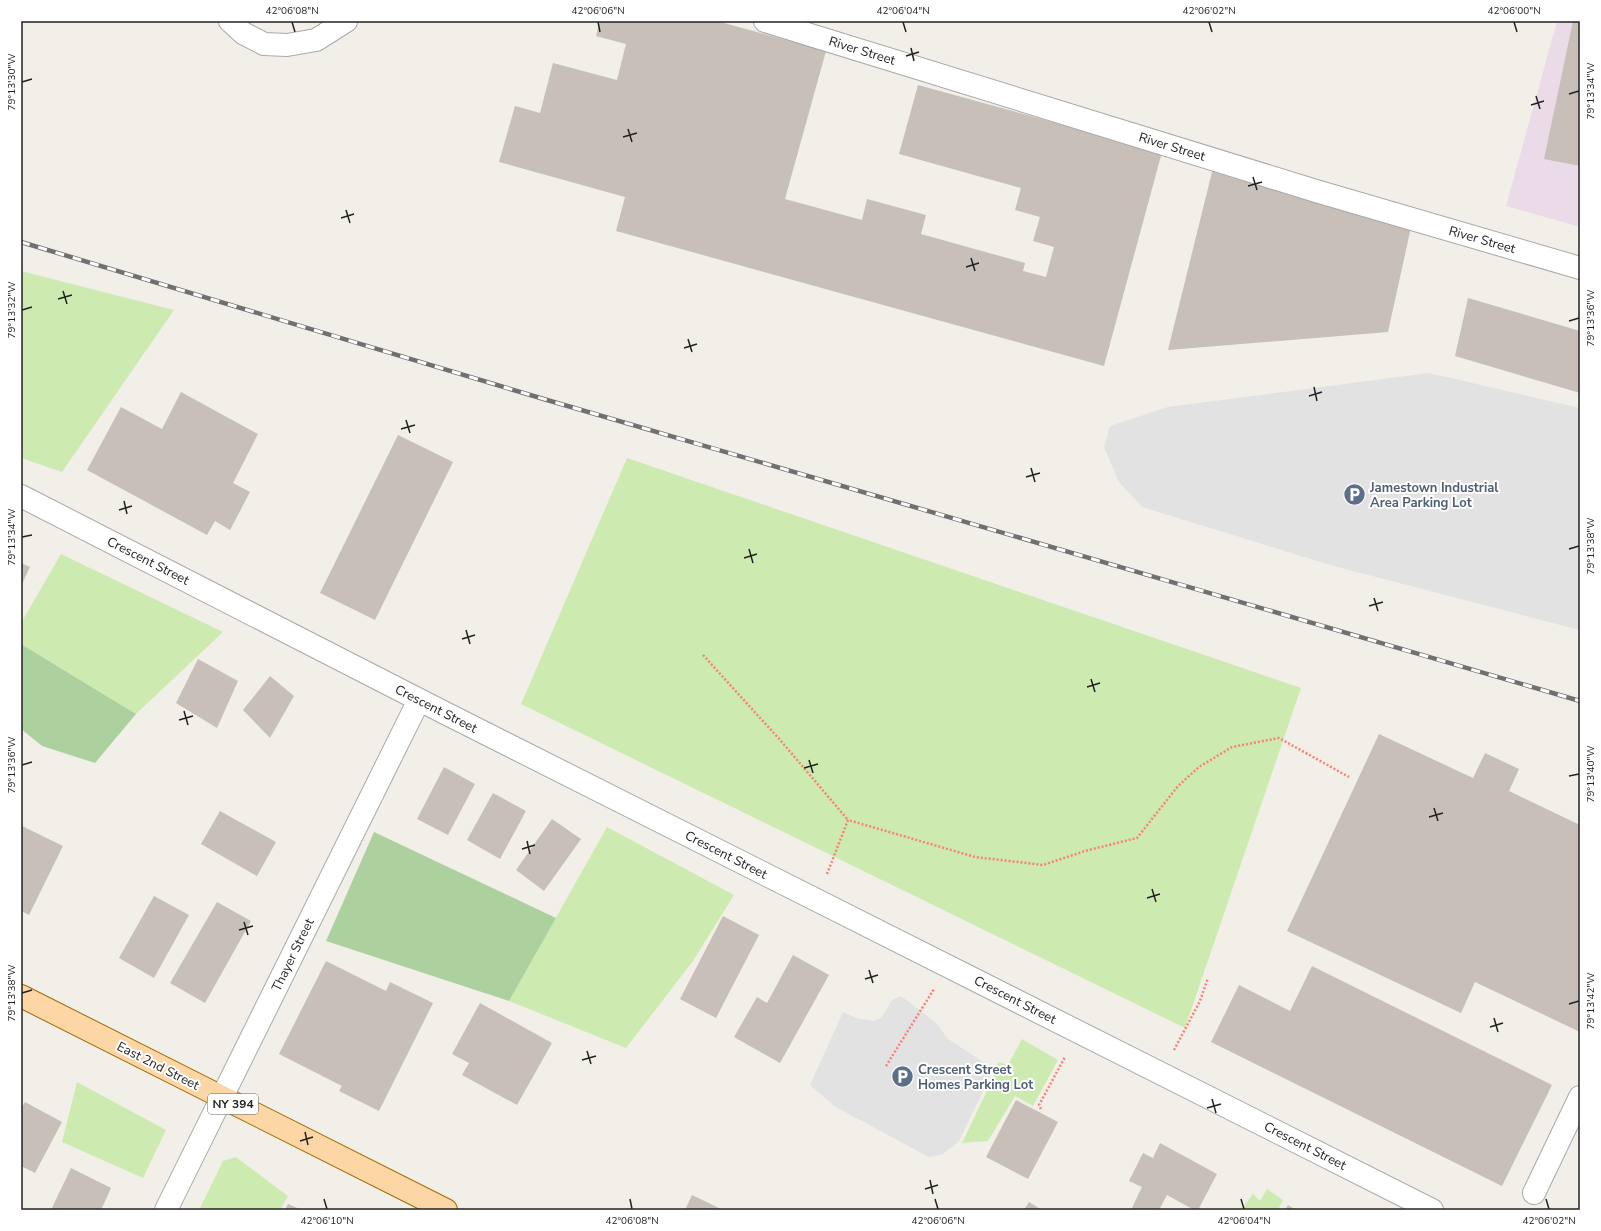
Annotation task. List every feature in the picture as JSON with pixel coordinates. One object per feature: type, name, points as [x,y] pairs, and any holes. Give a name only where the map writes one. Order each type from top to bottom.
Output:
[{"type":"main road","name":"East 2nd Street","points":[[21,996],[446,1210]]},
{"type":"street","points":[[230,21],[243,34],[264,44],[287,45],[316,40],[346,21]]},
{"type":"street","name":"River Street","points":[[765,21],[1316,191],[1580,268]]},
{"type":"street","name":"Crescent Street","points":[[21,496],[419,700],[1432,1210]]},
{"type":"street","name":"Thayer Street","points":[[166,1210],[419,700]]},
{"type":"street","points":[[1534,1193],[1580,1096]]},
{"type":"path","points":[[703,655],[781,741],[848,820],[975,857],[1043,865],[1085,851],[1137,838],[1178,786],[1199,767],[1232,747],[1279,738],[1349,777]]},
{"type":"path","points":[[816,900],[848,820]]},
{"type":"path","points":[[886,1066],[925,1005],[946,966]]},
{"type":"path","points":[[1163,1074],[1175,1046],[1200,1000],[1208,978]]},
{"type":"path","points":[[1041,1109],[1039,1105],[1078,1032]]},
{"type":"shaded area","points":[[1557,21],[1580,21],[1580,227],[1506,206]]},
{"type":"shaded area","name":"Jamestown Industrial Area Parking Lot","points":[[1429,373],[1580,408],[1580,630],[1330,565],[1142,507],[1119,482],[1104,447],[1110,426],[1168,407]]},
{"type":"shaded area","name":"Crescent Street Homes Parking Lot","points":[[901,996],[935,1022],[948,1039],[994,1069],[959,1141],[943,1154],[929,1157],[834,1106],[810,1085],[843,1012],[856,1018],[874,1021],[882,1017],[892,1000]]},
{"type":"green space","points":[[21,271],[174,310],[62,472],[21,458]]},
{"type":"green space","points":[[627,458],[1301,688],[1185,1028],[521,704]]},
{"type":"green space","points":[[61,554],[223,632],[136,714],[21,644],[21,623]]},
{"type":"green space","points":[[21,644],[136,714],[95,763],[42,746],[21,729]]},
{"type":"green space","points":[[607,827],[734,895],[693,961],[626,1048],[509,1001]]},
{"type":"green space","points":[[374,832],[556,918],[509,1001],[326,941]]},
{"type":"green space","points":[[1022,1039],[1058,1060],[1033,1106],[1015,1096],[988,1141],[962,1143],[995,1074],[994,1069],[999,1062],[1008,1065]]},
{"type":"green space","points":[[77,1082],[166,1130],[143,1178],[62,1142]]},
{"type":"green space","points":[[236,1157],[288,1196],[280,1210],[199,1210],[223,1161]]},
{"type":"green space","points":[[1267,1189],[1283,1200],[1278,1210],[1241,1210],[1253,1194],[1260,1201]]},
{"type":"building","points":[[600,21],[717,21],[826,51],[785,199],[862,220],[867,199],[926,215],[921,234],[1025,263],[1023,271],[1046,277],[1054,247],[1033,241],[1040,217],[1015,210],[1021,188],[899,154],[918,85],[1162,152],[1104,366],[616,231],[625,197],[499,162],[515,106],[540,113],[553,63],[617,80],[626,44],[596,36]]},
{"type":"building","points":[[1573,21],[1580,21],[1580,166],[1544,159]]},
{"type":"building","points":[[1214,164],[1415,209],[1388,332],[1168,350]]},
{"type":"building","points":[[1468,298],[1580,331],[1580,393],[1455,356]]},
{"type":"building","points":[[181,392],[258,434],[233,483],[250,492],[230,530],[215,521],[207,535],[87,470],[121,407],[162,429]]},
{"type":"building","points":[[398,435],[453,462],[375,620],[320,593]]},
{"type":"building","points":[[21,563],[30,567],[21,586]]},
{"type":"building","points":[[198,659],[238,681],[217,728],[176,703]]},
{"type":"building","points":[[270,676],[294,696],[270,738],[243,710]]},
{"type":"building","points":[[1379,734],[1473,778],[1485,753],[1519,769],[1509,791],[1580,825],[1580,1032],[1475,982],[1461,1013],[1287,931]]},
{"type":"building","points":[[444,767],[475,784],[448,835],[417,819]]},
{"type":"building","points":[[493,793],[526,811],[500,859],[467,840]]},
{"type":"building","points":[[220,811],[276,842],[257,876],[201,844]]},
{"type":"building","points":[[552,819],[581,839],[544,891],[516,870]]},
{"type":"building","points":[[22,826],[63,846],[29,915],[21,911]]},
{"type":"building","points":[[154,896],[189,915],[154,978],[119,958]]},
{"type":"building","points":[[217,902],[251,921],[205,1003],[170,983]]},
{"type":"building","points":[[723,916],[759,935],[716,1018],[680,999]]},
{"type":"building","points":[[793,955],[829,975],[780,1063],[734,1037],[757,997],[767,1003]]},
{"type":"building","points":[[326,961],[386,991],[390,982],[433,1003],[379,1111],[339,1091],[342,1086],[279,1054]]},
{"type":"building","points":[[1312,966],[1552,1085],[1502,1186],[1211,1042],[1239,985],[1290,1011]]},
{"type":"building","points":[[480,1003],[552,1043],[517,1105],[462,1075],[469,1063],[452,1054]]},
{"type":"building","points":[[1016,1100],[1058,1122],[1028,1179],[986,1157]]},
{"type":"building","points":[[25,1102],[62,1122],[35,1173],[21,1166],[21,1109]]},
{"type":"building","points":[[1160,1143],[1217,1174],[1198,1210],[1194,1210],[1167,1195],[1159,1210],[1131,1210],[1142,1187],[1129,1181],[1143,1153],[1153,1158]]},
{"type":"building","points":[[71,1168],[111,1188],[101,1210],[51,1210]]},
{"type":"building","points":[[692,1195],[723,1210],[685,1210]]},
{"type":"building","points":[[1029,1202],[1042,1210],[1024,1210]]},
{"type":"building","points":[[288,1204],[302,1210],[285,1210]]},
{"type":"building","points":[[1288,1205],[1296,1210],[1285,1210]]},
{"type":"railway","points":[[21,242],[547,400],[1580,701]]},
{"type":"place","name":"Jamestown Industrial Area Parking Lot","points":[[1355,495]]},
{"type":"place","name":"Crescent Street Homes Parking Lot","points":[[902,1077]]}]
